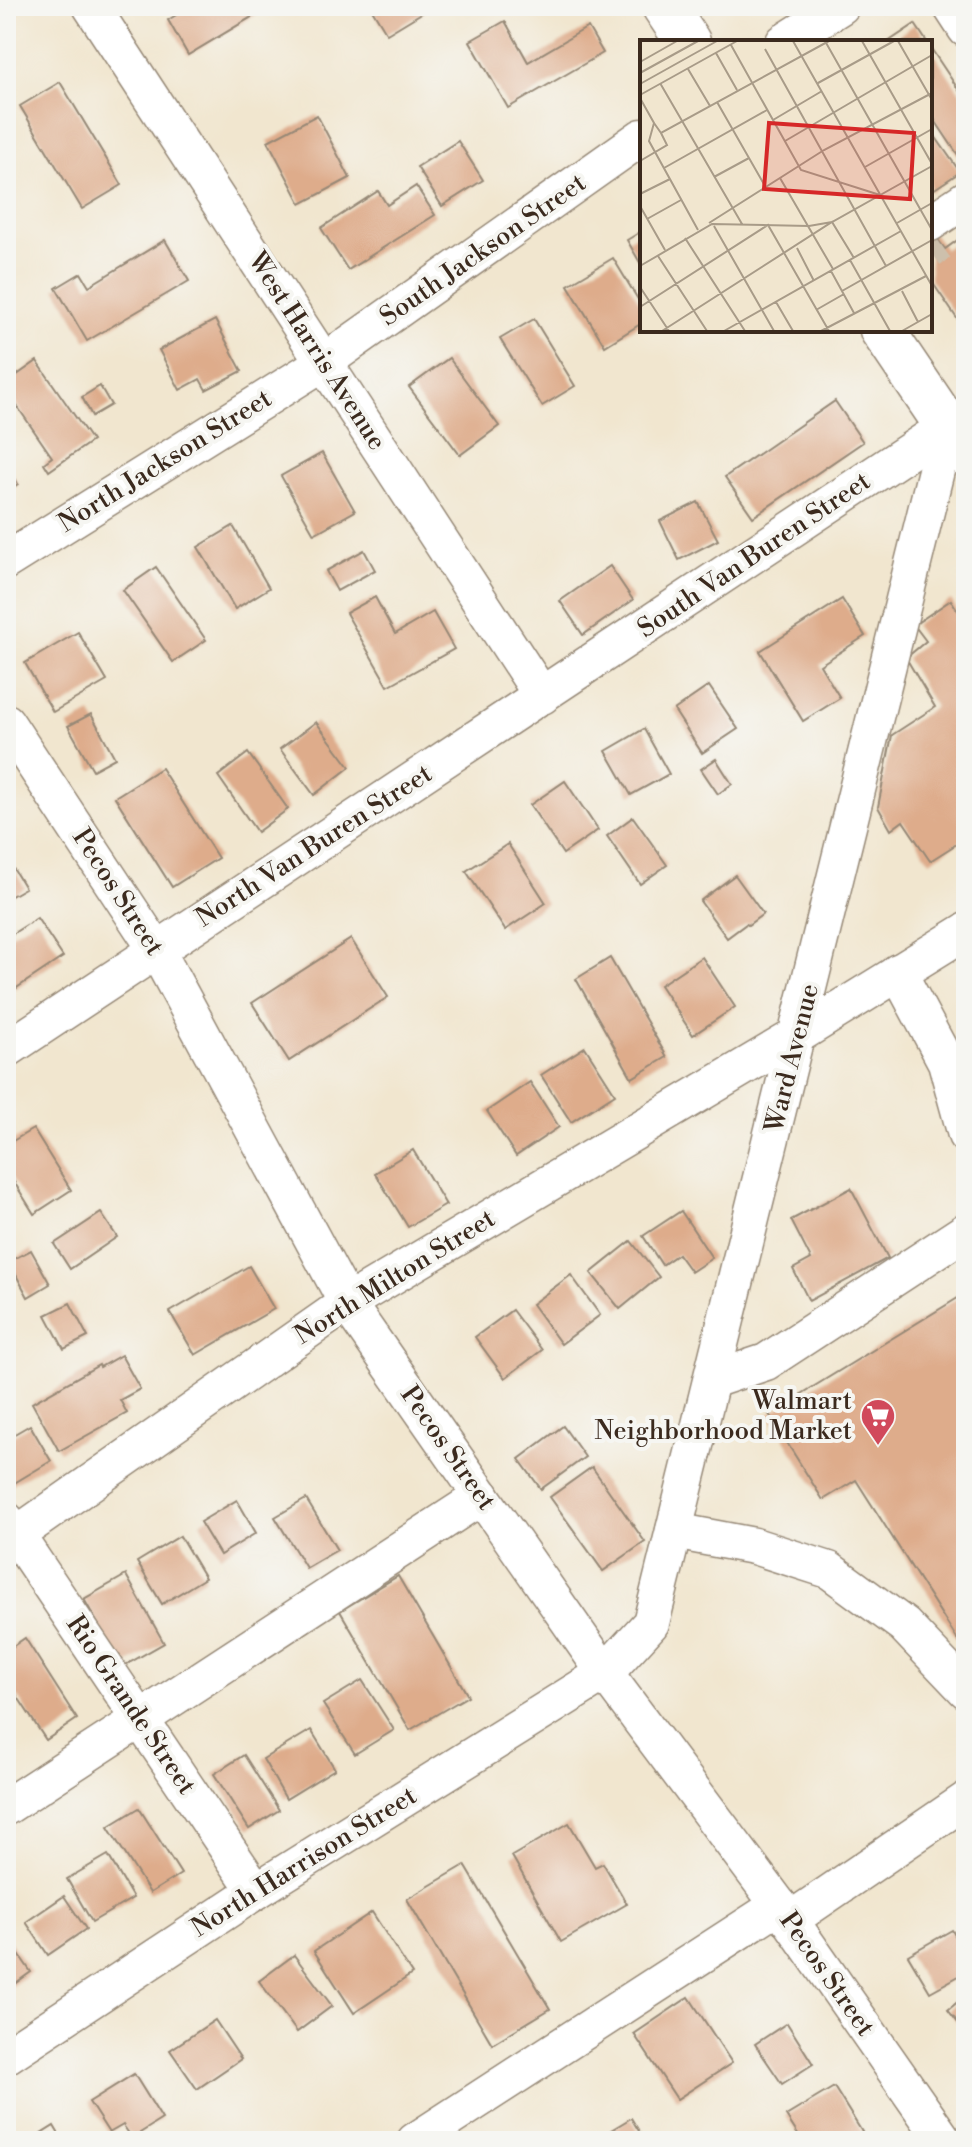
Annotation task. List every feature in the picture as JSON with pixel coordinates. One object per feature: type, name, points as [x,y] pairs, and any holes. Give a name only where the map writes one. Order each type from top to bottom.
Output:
[{"type":"main road","points":[[664,6],[687,40]]},
{"type":"main road","points":[[884,332],[960,431]]},
{"type":"street","name":"West Harris Avenue","points":[[91,6],[542,696]]},
{"type":"street","points":[[787,40],[841,6]]},
{"type":"street","points":[[951,6],[966,29]]},
{"type":"street","name":"South Jackson Street","points":[[324,362],[640,138]]},
{"type":"street","name":"North Jackson Street","points":[[6,561],[324,362]]},
{"type":"street","name":"South Van Buren Street","points":[[542,696],[960,431]]},
{"type":"street","name":"Ward Avenue","points":[[605,1673],[651,1623],[798,1035],[960,431]]},
{"type":"street","name":"North Van Buren Street","points":[[6,1050],[542,696]]},
{"type":"street","name":"Pecos Street","points":[[6,722],[156,949],[347,1303],[605,1673],[785,1912],[935,2138]]},
{"type":"street","name":"North Milton Street","points":[[10,1533],[347,1303],[798,1035],[966,931]]},
{"type":"street","points":[[898,972],[946,1062],[966,1135]]},
{"type":"street","points":[[712,1380],[766,1362],[966,1231]]},
{"type":"street","points":[[6,1807],[482,1496]]},
{"type":"street","points":[[674,1531],[754,1546],[829,1570],[904,1625],[966,1690]]},
{"type":"street","name":"Rio Grande Street","points":[[10,1533],[141,1719],[256,1891]]},
{"type":"street","name":"North Harrison Street","points":[[6,2056],[256,1891],[605,1673]]},
{"type":"street","points":[[415,2141],[966,1800]]},
{"type":"building","points":[[191,6],[270,6],[188,55],[168,20]]},
{"type":"building","points":[[370,6],[433,6],[387,34]]},
{"type":"building","points":[[505,21],[528,62],[588,27],[603,53],[508,108],[470,41]]},
{"type":"building","points":[[915,24],[926,40],[891,40]]},
{"type":"building","points":[[932,50],[966,101],[966,167],[932,116]]},
{"type":"building","points":[[60,82],[122,185],[82,209],[20,106]]},
{"type":"building","points":[[317,115],[350,178],[301,204],[268,141]]},
{"type":"building","points":[[932,132],[960,172],[932,191]]},
{"type":"building","points":[[458,141],[483,180],[442,206],[417,167]]},
{"type":"building","points":[[416,186],[435,215],[348,270],[321,228],[378,191],[387,205]]},
{"type":"building","points":[[640,232],[640,263],[627,240]]},
{"type":"building","points":[[932,234],[945,249],[966,234],[966,324],[961,317],[958,320],[932,282]]},
{"type":"building","points":[[165,240],[189,281],[87,341],[56,288],[81,273],[89,286]]},
{"type":"building","points":[[613,258],[640,303],[640,324],[605,346],[568,285]]},
{"type":"building","points":[[534,319],[575,386],[542,406],[500,339]]},
{"type":"building","points":[[215,320],[242,371],[206,390],[200,379],[180,390],[159,350]]},
{"type":"building","points":[[449,358],[499,426],[460,455],[409,387]]},
{"type":"building","points":[[37,361],[92,441],[49,471],[44,463],[52,457],[6,390],[6,383]]},
{"type":"building","points":[[100,386],[111,405],[92,416],[82,397]]},
{"type":"building","points":[[835,401],[863,442],[753,517],[725,477]]},
{"type":"building","points":[[322,453],[355,511],[314,534],[281,476]]},
{"type":"building","points":[[6,463],[18,484],[6,492]]},
{"type":"building","points":[[698,502],[718,540],[679,560],[660,521]]},
{"type":"building","points":[[233,526],[269,588],[235,609],[198,547]]},
{"type":"building","points":[[364,550],[375,570],[337,591],[326,571]]},
{"type":"building","points":[[610,566],[633,600],[583,635],[560,601]]},
{"type":"building","points":[[156,567],[206,640],[173,662],[123,590]]},
{"type":"building","points":[[375,597],[395,634],[433,612],[454,649],[388,686],[346,613]]},
{"type":"building","points":[[842,599],[865,636],[820,665],[840,698],[803,721],[760,651]]},
{"type":"building","points":[[951,600],[966,623],[966,838],[930,861],[903,821],[891,830],[878,807],[892,735],[935,707],[906,658],[926,641],[914,625]]},
{"type":"building","points":[[78,632],[107,681],[53,712],[25,663]]},
{"type":"building","points":[[709,686],[738,729],[702,753],[674,710]]},
{"type":"building","points":[[91,714],[115,758],[93,770],[68,726]]},
{"type":"building","points":[[316,722],[350,767],[314,795],[280,749]]},
{"type":"building","points":[[644,729],[669,774],[631,795],[606,751]]},
{"type":"building","points":[[248,753],[288,809],[257,832],[218,776]]},
{"type":"building","points":[[716,759],[732,784],[718,794],[701,769]]},
{"type":"building","points":[[161,768],[218,858],[172,887],[115,797]]},
{"type":"building","points":[[565,781],[598,830],[563,854],[530,805]]},
{"type":"building","points":[[633,817],[667,865],[640,884],[607,836]]},
{"type":"building","points":[[508,844],[546,903],[505,930],[466,871]]},
{"type":"building","points":[[6,857],[25,888],[6,899]]},
{"type":"building","points":[[735,875],[763,914],[727,938],[700,901]]},
{"type":"building","points":[[37,918],[63,957],[15,989],[6,974],[6,938]]},
{"type":"building","points":[[351,939],[388,997],[289,1061],[252,1003]]},
{"type":"building","points":[[702,957],[735,1007],[693,1035],[660,985]]},
{"type":"building","points":[[610,958],[667,1057],[632,1078],[576,979]]},
{"type":"building","points":[[585,1047],[615,1094],[571,1122],[541,1075]]},
{"type":"building","points":[[530,1082],[559,1127],[516,1156],[487,1111]]},
{"type":"building","points":[[33,1129],[71,1190],[34,1214],[6,1169],[6,1145]]},
{"type":"building","points":[[413,1150],[446,1205],[408,1227],[375,1173]]},
{"type":"building","points":[[851,1188],[888,1258],[809,1301],[793,1269],[811,1259],[791,1220]]},
{"type":"building","points":[[681,1211],[712,1258],[691,1272],[678,1254],[662,1265],[643,1236]]},
{"type":"building","points":[[101,1213],[117,1237],[70,1269],[54,1244]]},
{"type":"building","points":[[631,1241],[659,1277],[620,1309],[591,1273]]},
{"type":"building","points":[[6,1245],[14,1259],[31,1250],[50,1284],[28,1297],[15,1273],[6,1279]]},
{"type":"building","points":[[249,1266],[274,1309],[195,1355],[170,1312]]},
{"type":"building","points":[[571,1275],[600,1315],[561,1344],[532,1304]]},
{"type":"building","name":"Walmart Neighborhood Market","points":[[966,1293],[966,1653],[856,1480],[823,1500],[769,1414]]},
{"type":"building","points":[[70,1303],[88,1337],[64,1349],[46,1315]]},
{"type":"building","points":[[512,1310],[542,1350],[505,1378],[475,1337]]},
{"type":"building","points":[[121,1355],[140,1389],[120,1400],[127,1413],[59,1451],[32,1403]]},
{"type":"building","points":[[30,1425],[51,1461],[6,1488],[6,1439]]},
{"type":"building","points":[[563,1426],[585,1457],[541,1489],[519,1459]]},
{"type":"building","points":[[592,1467],[645,1542],[603,1571],[550,1497]]},
{"type":"building","points":[[306,1499],[337,1550],[306,1568],[275,1517]]},
{"type":"building","points":[[237,1500],[256,1533],[220,1555],[200,1522]]},
{"type":"building","points":[[180,1536],[205,1578],[162,1604],[137,1562]]},
{"type":"building","points":[[126,1575],[164,1643],[122,1667],[84,1599]]},
{"type":"building","points":[[398,1576],[468,1696],[410,1730],[340,1611]]},
{"type":"building","points":[[25,1638],[77,1719],[46,1740],[6,1679],[6,1651]]},
{"type":"building","points":[[362,1680],[394,1730],[355,1754],[323,1704]]},
{"type":"building","points":[[311,1730],[335,1769],[286,1799],[263,1759]]},
{"type":"building","points":[[244,1755],[279,1810],[249,1829],[214,1774]]},
{"type":"building","points":[[139,1808],[181,1874],[150,1893],[108,1827]]},
{"type":"building","points":[[569,1823],[595,1867],[603,1863],[627,1904],[561,1942],[512,1856]]},
{"type":"building","points":[[108,1855],[133,1898],[92,1922],[67,1879]]},
{"type":"building","points":[[465,1865],[550,2009],[492,2044],[407,1899]]},
{"type":"building","points":[[64,1896],[86,1929],[48,1955],[26,1922]]},
{"type":"building","points":[[372,1912],[412,1974],[354,2013],[314,1951]]},
{"type":"building","points":[[952,1930],[966,1955],[966,1972],[930,1992],[908,1955]]},
{"type":"building","points":[[6,1936],[31,1972],[6,1990]]},
{"type":"building","points":[[294,1955],[332,2006],[297,2032],[259,1981]]},
{"type":"building","points":[[966,1995],[966,2033],[948,2010]]},
{"type":"building","points":[[689,1997],[732,2063],[677,2099],[634,2034]]},
{"type":"building","points":[[215,2020],[241,2059],[197,2089],[170,2050]]},
{"type":"building","points":[[787,2023],[813,2064],[782,2084],[755,2044]]},
{"type":"building","points":[[134,2074],[162,2119],[132,2138],[123,2125],[109,2133],[89,2102]]},
{"type":"building","points":[[834,2087],[862,2132],[847,2141],[795,2141],[800,2138],[786,2116]]},
{"type":"building","points":[[631,2118],[645,2141],[606,2141],[603,2135]]},
{"type":"building","points":[[54,2126],[63,2141],[30,2141]]},
{"type":"tunnel","points":[[932,249],[940,243]]},
{"type":"place","name":"Walmart Neighborhood Market","points":[[878,1447]]}]
